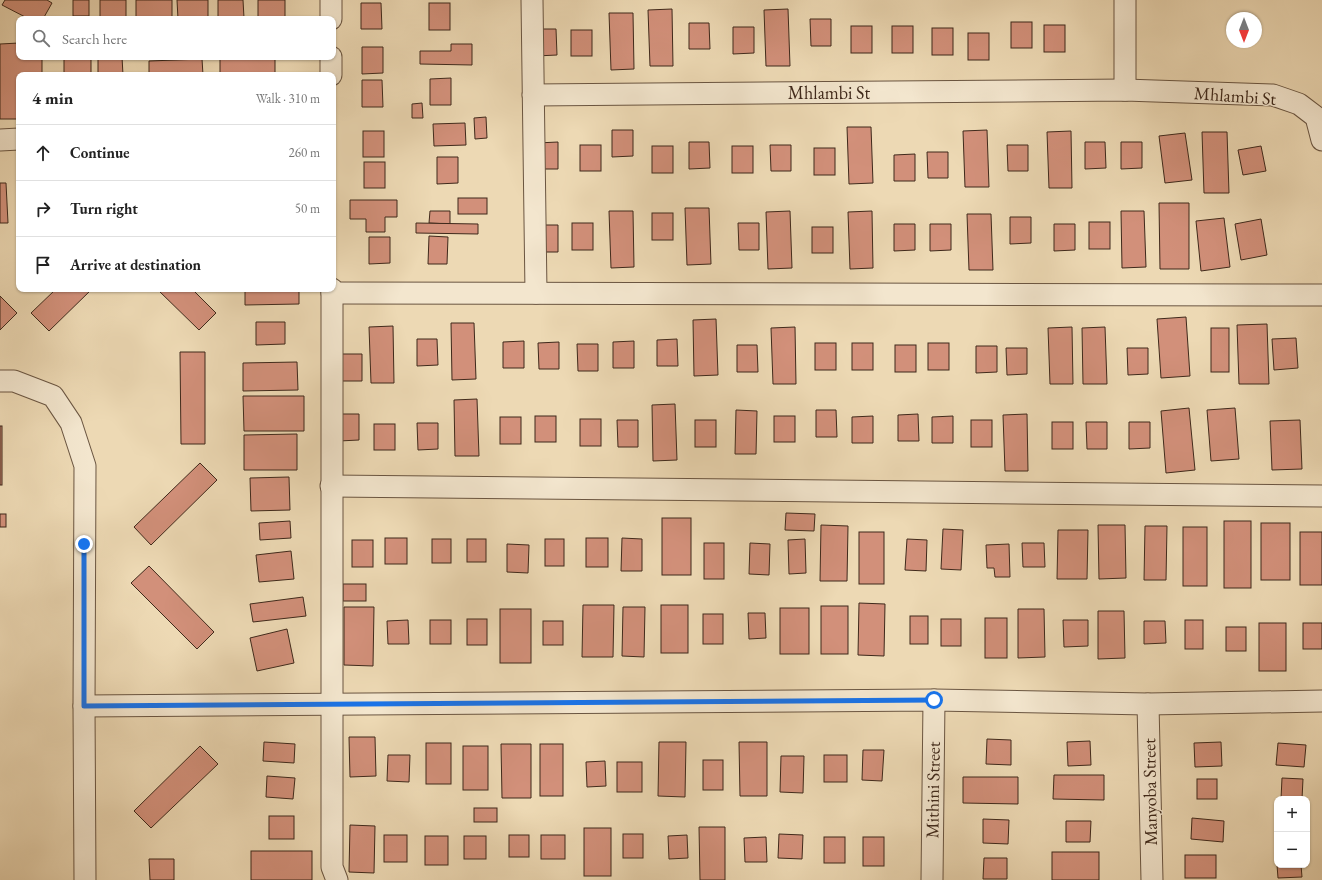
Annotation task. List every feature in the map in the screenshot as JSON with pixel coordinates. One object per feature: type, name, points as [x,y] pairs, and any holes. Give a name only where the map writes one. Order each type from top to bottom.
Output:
[{"type":"street","points":[[331,0],[331,16]]},
{"type":"street","points":[[532,0],[536,293]]},
{"type":"street","points":[[1125,0],[1125,90]]},
{"type":"street","points":[[331,60],[331,72]]},
{"type":"street","name":"Mhlambi St","points":[[533,95],[1125,90],[1273,96],[1299,104],[1316,117],[1322,140]]},
{"type":"street","points":[[0,140],[16,139]]},
{"type":"street","points":[[336,291],[1322,295]]},
{"type":"street","points":[[332,292],[332,867],[337,880]]},
{"type":"street","points":[[0,381],[14,381],[53,396],[71,423],[85,466],[85,880]]},
{"type":"street","points":[[331,486],[1322,496]]},
{"type":"street","points":[[84,706],[934,700],[1148,704],[1322,701]]},
{"type":"street","name":"Mithini Street","points":[[932,880],[934,700]]},
{"type":"street","name":"Manyoba Street","points":[[1148,704],[1152,880]]},
{"type":"building","points":[[5,0],[47,0],[52,3],[45,16],[23,16],[2,5]]},
{"type":"building","points":[[73,0],[89,0],[89,16],[73,16]]},
{"type":"building","points":[[100,0],[126,0],[126,16],[100,16]]},
{"type":"building","points":[[136,0],[172,0],[172,16],[136,16]]},
{"type":"building","points":[[177,0],[208,0],[208,16],[178,16]]},
{"type":"building","points":[[218,0],[243,0],[244,16],[218,16]]},
{"type":"building","points":[[258,0],[285,0],[285,16],[258,16]]},
{"type":"building","points":[[361,3],[381,3],[382,29],[361,29]]},
{"type":"building","points":[[429,3],[450,3],[450,30],[429,30]]},
{"type":"building","points":[[672,9],[673,66],[650,66],[648,10]]},
{"type":"building","points":[[788,9],[790,66],[766,66],[764,10]]},
{"type":"building","points":[[609,13],[633,13],[634,69],[611,70]]},
{"type":"building","points":[[810,19],[831,19],[831,46],[811,46]]},
{"type":"building","points":[[1011,22],[1032,22],[1032,48],[1011,48]]},
{"type":"building","points":[[689,23],[709,23],[710,49],[689,49]]},
{"type":"building","points":[[1044,25],[1065,25],[1065,52],[1044,52]]},
{"type":"building","points":[[851,26],[872,26],[872,53],[851,53]]},
{"type":"building","points":[[892,26],[913,26],[913,53],[892,53]]},
{"type":"building","points":[[733,27],[754,27],[754,53],[733,54]]},
{"type":"building","points":[[932,28],[953,28],[953,55],[932,55]]},
{"type":"building","points":[[536,29],[556,29],[557,55],[536,56]]},
{"type":"building","points":[[571,30],[592,30],[592,56],[571,56]]},
{"type":"building","points":[[968,33],[989,33],[989,60],[968,60]]},
{"type":"building","points":[[16,43],[16,60],[42,60],[42,72],[16,72],[16,119],[0,119],[0,44]]},
{"type":"building","points":[[451,44],[472,44],[472,65],[420,64],[420,51],[451,51]]},
{"type":"building","points":[[362,47],[383,47],[383,73],[362,74]]},
{"type":"building","points":[[64,60],[91,60],[91,72],[64,72]]},
{"type":"building","points":[[98,60],[122,60],[123,72],[98,72]]},
{"type":"building","points":[[202,60],[203,72],[149,72],[149,61]]},
{"type":"building","points":[[220,60],[275,60],[275,72],[220,72]]},
{"type":"building","points":[[451,78],[451,105],[430,105],[430,79]]},
{"type":"building","points":[[362,80],[382,80],[383,107],[362,107]]},
{"type":"building","points":[[422,103],[423,118],[412,118],[412,104]]},
{"type":"building","points":[[486,117],[487,138],[475,139],[474,118]]},
{"type":"building","points":[[465,123],[466,145],[434,146],[433,124]]},
{"type":"building","points":[[847,127],[871,127],[873,183],[849,184]]},
{"type":"building","points":[[612,130],[633,130],[633,156],[612,157]]},
{"type":"building","points":[[987,130],[989,187],[965,187],[963,131]]},
{"type":"building","points":[[363,131],[384,131],[384,157],[363,157]]},
{"type":"building","points":[[1071,131],[1072,188],[1049,188],[1047,132]]},
{"type":"building","points":[[1202,132],[1227,132],[1229,193],[1204,193]]},
{"type":"building","points":[[1185,133],[1192,180],[1165,183],[1159,136]]},
{"type":"building","points":[[558,142],[558,169],[538,169],[537,143]]},
{"type":"building","points":[[689,142],[709,142],[710,168],[689,169]]},
{"type":"building","points":[[1085,142],[1105,142],[1106,168],[1085,169]]},
{"type":"building","points":[[1121,142],[1142,142],[1142,168],[1121,169]]},
{"type":"building","points":[[580,145],[601,145],[601,171],[580,171]]},
{"type":"building","points":[[770,145],[791,145],[791,171],[771,171]]},
{"type":"building","points":[[1007,145],[1028,145],[1028,171],[1008,171]]},
{"type":"building","points":[[652,146],[673,146],[673,173],[652,173]]},
{"type":"building","points":[[732,146],[753,146],[753,173],[732,173]]},
{"type":"building","points":[[1261,146],[1266,171],[1243,175],[1238,150]]},
{"type":"building","points":[[814,148],[835,148],[835,175],[814,175]]},
{"type":"building","points":[[927,152],[948,152],[948,178],[928,178]]},
{"type":"building","points":[[915,154],[915,181],[894,181],[894,155]]},
{"type":"building","points":[[437,157],[458,157],[458,183],[437,184]]},
{"type":"building","points":[[364,162],[385,162],[385,188],[364,188]]},
{"type":"building","points":[[0,183],[6,183],[8,223],[0,223]]},
{"type":"building","points":[[458,198],[487,198],[487,214],[458,214]]},
{"type":"building","points":[[350,200],[397,200],[397,217],[385,217],[385,232],[366,232],[366,219],[350,219]]},
{"type":"building","points":[[1159,203],[1189,203],[1189,269],[1160,269]]},
{"type":"building","points":[[685,208],[709,208],[711,264],[687,265]]},
{"type":"building","points":[[430,211],[450,211],[450,224],[429,223]]},
{"type":"building","points":[[609,211],[633,211],[634,267],[611,268]]},
{"type":"building","points":[[790,211],[792,268],[768,269],[766,212]]},
{"type":"building","points":[[872,211],[873,268],[850,269],[848,212]]},
{"type":"building","points":[[1121,211],[1144,211],[1146,267],[1122,268]]},
{"type":"building","points":[[652,213],[673,213],[673,240],[652,240]]},
{"type":"building","points":[[967,214],[991,214],[993,270],[969,270]]},
{"type":"building","points":[[1010,217],[1031,217],[1031,243],[1010,244]]},
{"type":"building","points":[[1224,218],[1230,267],[1201,271],[1196,221]]},
{"type":"building","points":[[1261,219],[1267,255],[1241,260],[1235,224]]},
{"type":"building","points":[[1089,222],[1110,222],[1110,249],[1089,249]]},
{"type":"building","points":[[416,223],[478,224],[478,234],[416,233]]},
{"type":"building","points":[[572,223],[593,223],[593,250],[572,250]]},
{"type":"building","points":[[738,223],[759,223],[759,250],[739,250]]},
{"type":"building","points":[[894,224],[915,224],[915,250],[894,251]]},
{"type":"building","points":[[930,224],[951,224],[951,250],[930,251]]},
{"type":"building","points":[[1054,224],[1075,224],[1075,250],[1054,251]]},
{"type":"building","points":[[537,225],[558,225],[558,252],[538,252]]},
{"type":"building","points":[[812,227],[833,227],[833,253],[812,253]]},
{"type":"building","points":[[429,236],[448,237],[447,264],[428,264]]},
{"type":"building","points":[[369,237],[390,237],[390,263],[369,264]]},
{"type":"building","points":[[53,292],[89,292],[49,331],[31,313]]},
{"type":"building","points":[[160,292],[195,292],[216,313],[199,330]]},
{"type":"building","points":[[245,292],[299,292],[299,304],[245,305]]},
{"type":"building","points":[[0,296],[17,313],[0,330]]},
{"type":"building","points":[[1186,317],[1190,376],[1161,378],[1157,319]]},
{"type":"building","points":[[716,319],[718,375],[694,376],[693,320]]},
{"type":"building","points":[[256,322],[285,322],[285,344],[256,345]]},
{"type":"building","points":[[451,323],[474,323],[476,379],[452,380]]},
{"type":"building","points":[[1267,324],[1269,384],[1239,384],[1237,325]]},
{"type":"building","points":[[393,326],[394,383],[371,383],[369,327]]},
{"type":"building","points":[[795,327],[796,384],[773,384],[771,328]]},
{"type":"building","points":[[1072,327],[1073,384],[1050,384],[1048,328]]},
{"type":"building","points":[[1105,327],[1107,384],[1083,384],[1082,328]]},
{"type":"building","points":[[1211,328],[1229,328],[1229,372],[1211,372]]},
{"type":"building","points":[[1296,338],[1298,368],[1274,370],[1272,339]]},
{"type":"building","points":[[417,339],[437,339],[438,365],[417,366]]},
{"type":"building","points":[[677,339],[678,366],[657,366],[657,340]]},
{"type":"building","points":[[524,341],[524,368],[503,368],[503,342]]},
{"type":"building","points":[[634,341],[634,368],[613,368],[613,342]]},
{"type":"building","points":[[559,342],[559,369],[539,369],[538,343]]},
{"type":"building","points":[[815,343],[836,343],[836,370],[815,370]]},
{"type":"building","points":[[852,343],[873,343],[873,370],[852,370]]},
{"type":"building","points":[[928,343],[949,343],[949,370],[928,370]]},
{"type":"building","points":[[577,344],[598,344],[598,371],[578,371]]},
{"type":"building","points":[[737,345],[757,345],[758,372],[737,372]]},
{"type":"building","points":[[895,345],[916,345],[916,372],[895,372]]},
{"type":"building","points":[[976,346],[997,346],[997,372],[976,373]]},
{"type":"building","points":[[1006,348],[1027,348],[1027,374],[1007,375]]},
{"type":"building","points":[[1127,348],[1148,348],[1148,374],[1128,375]]},
{"type":"building","points":[[180,352],[205,352],[205,444],[181,444]]},
{"type":"building","points":[[341,354],[362,354],[362,381],[342,381]]},
{"type":"building","points":[[297,362],[298,390],[243,391],[243,363]]},
{"type":"building","points":[[243,396],[304,396],[304,431],[244,431]]},
{"type":"building","points":[[477,399],[479,456],[455,456],[454,400]]},
{"type":"building","points":[[675,404],[677,460],[653,461],[652,405]]},
{"type":"building","points":[[1189,408],[1195,470],[1166,473],[1161,411]]},
{"type":"building","points":[[1235,408],[1239,459],[1211,461],[1207,410]]},
{"type":"building","points":[[736,410],[757,411],[756,454],[735,454]]},
{"type":"building","points":[[816,410],[836,410],[837,437],[816,437]]},
{"type":"building","points":[[338,414],[359,414],[359,440],[339,441]]},
{"type":"building","points":[[918,414],[919,441],[898,441],[898,415]]},
{"type":"building","points":[[1027,414],[1028,471],[1005,471],[1003,415]]},
{"type":"building","points":[[535,416],[556,416],[556,442],[535,442]]},
{"type":"building","points":[[774,416],[795,416],[795,442],[774,442]]},
{"type":"building","points":[[873,416],[873,443],[852,443],[852,417]]},
{"type":"building","points":[[953,416],[953,443],[932,443],[932,417]]},
{"type":"building","points":[[500,417],[521,417],[521,444],[500,444]]},
{"type":"building","points":[[580,419],[601,419],[601,446],[580,446]]},
{"type":"building","points":[[617,420],[638,420],[638,447],[618,447]]},
{"type":"building","points":[[695,420],[716,420],[716,447],[695,447]]},
{"type":"building","points":[[971,420],[992,420],[992,447],[971,447]]},
{"type":"building","points":[[1300,420],[1302,469],[1272,470],[1270,421]]},
{"type":"building","points":[[1052,422],[1073,422],[1073,449],[1052,449]]},
{"type":"building","points":[[1086,422],[1107,422],[1107,449],[1087,449]]},
{"type":"building","points":[[1129,422],[1150,422],[1150,448],[1129,449]]},
{"type":"building","points":[[417,423],[438,423],[438,449],[418,450]]},
{"type":"building","points":[[374,424],[395,424],[395,450],[374,450]]},
{"type":"building","points":[[0,426],[2,426],[2,485],[0,485]]},
{"type":"building","points":[[297,434],[297,470],[244,470],[244,435]]},
{"type":"building","points":[[200,463],[217,480],[151,545],[134,527]]},
{"type":"building","points":[[289,477],[290,510],[251,511],[250,478]]},
{"type":"building","points":[[786,513],[815,514],[814,531],[785,530]]},
{"type":"building","points":[[0,514],[6,514],[6,527],[0,527]]},
{"type":"building","points":[[662,518],[691,518],[691,575],[662,575]]},
{"type":"building","points":[[290,521],[291,538],[260,540],[259,523]]},
{"type":"building","points":[[1224,521],[1251,521],[1251,588],[1224,588]]},
{"type":"building","points":[[1261,523],[1290,523],[1290,580],[1261,580]]},
{"type":"building","points":[[821,525],[848,526],[847,581],[820,581]]},
{"type":"building","points":[[1098,525],[1125,525],[1126,578],[1099,579]]},
{"type":"building","points":[[1145,526],[1167,526],[1166,580],[1144,580]]},
{"type":"building","points":[[1183,527],[1207,527],[1207,586],[1183,586]]},
{"type":"building","points":[[943,529],[963,530],[961,570],[941,569]]},
{"type":"building","points":[[1058,530],[1088,530],[1087,579],[1057,579]]},
{"type":"building","points":[[859,532],[884,532],[884,584],[859,584]]},
{"type":"building","points":[[1300,532],[1322,532],[1322,585],[1300,585]]},
{"type":"building","points":[[385,538],[407,538],[407,564],[385,564]]},
{"type":"building","points":[[586,538],[608,538],[608,567],[586,567]]},
{"type":"building","points":[[622,538],[642,539],[642,571],[621,571]]},
{"type":"building","points":[[432,539],[451,539],[451,563],[432,563]]},
{"type":"building","points":[[467,539],[486,539],[486,562],[467,562]]},
{"type":"building","points":[[545,539],[564,539],[564,566],[545,566]]},
{"type":"building","points":[[805,539],[806,573],[789,574],[788,540]]},
{"type":"building","points":[[907,539],[927,540],[926,571],[905,570]]},
{"type":"building","points":[[352,540],[373,540],[373,567],[352,567]]},
{"type":"building","points":[[704,543],[724,543],[724,579],[704,579]]},
{"type":"building","points":[[750,543],[770,544],[769,575],[749,574]]},
{"type":"building","points":[[1022,543],[1044,543],[1045,567],[1023,567]]},
{"type":"building","points":[[507,544],[529,545],[528,573],[507,572]]},
{"type":"building","points":[[1009,544],[1010,577],[995,577],[994,568],[987,568],[986,545]]},
{"type":"building","points":[[291,551],[294,579],[259,582],[256,555]]},
{"type":"building","points":[[149,566],[214,632],[197,649],[131,583]]},
{"type":"building","points":[[343,584],[366,584],[366,601],[343,601]]},
{"type":"building","points":[[303,597],[306,616],[253,622],[250,604]]},
{"type":"building","points":[[859,603],[885,604],[884,656],[858,655]]},
{"type":"building","points":[[583,605],[614,605],[613,657],[582,657]]},
{"type":"building","points":[[661,605],[688,605],[688,653],[661,653]]},
{"type":"building","points":[[821,606],[848,606],[848,654],[821,654]]},
{"type":"building","points":[[344,607],[374,607],[373,666],[344,665]]},
{"type":"building","points":[[623,607],[645,607],[644,657],[622,656]]},
{"type":"building","points":[[780,608],[809,608],[809,654],[780,654]]},
{"type":"building","points":[[500,609],[531,609],[531,663],[500,663]]},
{"type":"building","points":[[1018,609],[1044,609],[1045,657],[1018,658]]},
{"type":"building","points":[[1098,611],[1124,611],[1125,658],[1098,659]]},
{"type":"building","points":[[748,613],[765,613],[766,638],[749,639]]},
{"type":"building","points":[[703,614],[723,614],[723,644],[703,644]]},
{"type":"building","points":[[910,616],[928,616],[928,644],[910,644]]},
{"type":"building","points":[[985,618],[1007,618],[1007,658],[985,658]]},
{"type":"building","points":[[467,619],[487,619],[487,645],[467,645]]},
{"type":"building","points":[[941,619],[961,619],[961,646],[941,646]]},
{"type":"building","points":[[408,620],[409,644],[388,644],[387,621]]},
{"type":"building","points":[[430,620],[451,620],[451,644],[430,644]]},
{"type":"building","points":[[1063,620],[1088,620],[1088,646],[1064,647]]},
{"type":"building","points":[[1185,620],[1203,620],[1203,649],[1185,649]]},
{"type":"building","points":[[543,621],[563,621],[563,645],[543,645]]},
{"type":"building","points":[[1144,621],[1165,621],[1166,643],[1144,644]]},
{"type":"building","points":[[1259,623],[1286,623],[1286,671],[1259,671]]},
{"type":"building","points":[[1303,623],[1322,623],[1322,649],[1303,649]]},
{"type":"building","points":[[1226,627],[1246,627],[1246,651],[1226,651]]},
{"type":"building","points":[[287,629],[294,663],[257,671],[250,638]]},
{"type":"building","points":[[349,737],[375,737],[376,776],[350,777]]},
{"type":"building","points":[[987,739],[1011,740],[1011,765],[986,764]]},
{"type":"building","points":[[1090,741],[1091,765],[1068,766],[1067,742]]},
{"type":"building","points":[[264,742],[295,744],[294,763],[263,761]]},
{"type":"building","points":[[659,742],[686,742],[685,797],[658,796]]},
{"type":"building","points":[[739,742],[767,742],[767,796],[740,796]]},
{"type":"building","points":[[1221,742],[1222,766],[1195,767],[1194,743]]},
{"type":"building","points":[[426,743],[451,743],[451,784],[426,784]]},
{"type":"building","points":[[1278,743],[1306,745],[1304,767],[1276,765]]},
{"type":"building","points":[[501,744],[531,744],[531,798],[502,798]]},
{"type":"building","points":[[540,744],[563,744],[563,796],[540,796]]},
{"type":"building","points":[[200,746],[218,764],[151,828],[134,811]]},
{"type":"building","points":[[463,746],[488,746],[488,790],[463,790]]},
{"type":"building","points":[[863,750],[884,750],[882,781],[862,780]]},
{"type":"building","points":[[388,755],[410,755],[409,782],[387,781]]},
{"type":"building","points":[[824,755],[847,755],[847,782],[824,782]]},
{"type":"building","points":[[781,756],[804,756],[803,793],[780,792]]},
{"type":"building","points":[[703,760],[723,760],[723,790],[703,790]]},
{"type":"building","points":[[605,761],[606,786],[587,787],[586,762]]},
{"type":"building","points":[[617,762],[642,762],[642,792],[617,792]]},
{"type":"building","points":[[1054,775],[1104,775],[1104,800],[1053,799]]},
{"type":"building","points":[[267,776],[295,778],[293,799],[266,797]]},
{"type":"building","points":[[963,777],[1018,777],[1018,804],[963,803]]},
{"type":"building","points":[[1282,778],[1303,779],[1302,796],[1281,796]]},
{"type":"building","points":[[1197,779],[1217,779],[1217,799],[1197,799]]},
{"type":"building","points":[[474,808],[497,808],[497,822],[474,822]]},
{"type":"building","points":[[269,816],[294,816],[294,839],[269,839]]},
{"type":"building","points":[[1192,818],[1224,821],[1223,842],[1191,839]]},
{"type":"building","points":[[983,819],[1009,820],[1008,844],[983,843]]},
{"type":"building","points":[[1066,821],[1091,821],[1090,842],[1066,842]]},
{"type":"building","points":[[350,825],[375,826],[374,873],[349,872]]},
{"type":"building","points":[[699,827],[725,827],[725,880],[700,880]]},
{"type":"building","points":[[584,828],[611,828],[611,876],[584,876]]},
{"type":"building","points":[[623,834],[643,834],[643,858],[623,858]]},
{"type":"building","points":[[779,834],[803,835],[802,859],[778,858]]},
{"type":"building","points":[[384,835],[407,835],[407,862],[384,862]]},
{"type":"building","points":[[509,835],[529,835],[529,857],[509,857]]},
{"type":"building","points":[[541,835],[565,835],[565,859],[541,859]]},
{"type":"building","points":[[687,835],[688,858],[669,859],[668,836]]},
{"type":"building","points":[[425,836],[448,836],[448,865],[425,865]]},
{"type":"building","points":[[464,836],[486,836],[486,859],[464,859]]},
{"type":"building","points":[[766,837],[767,862],[745,862],[744,838]]},
{"type":"building","points":[[824,837],[845,837],[845,863],[824,863]]},
{"type":"building","points":[[863,837],[884,837],[884,866],[863,866]]},
{"type":"building","points":[[251,851],[312,851],[312,880],[251,880]]},
{"type":"building","points":[[1052,852],[1099,852],[1099,880],[1052,880]]},
{"type":"building","points":[[1185,855],[1216,855],[1216,878],[1185,878]]},
{"type":"building","points":[[984,858],[1007,858],[1007,879],[983,879]]},
{"type":"building","points":[[149,859],[174,859],[174,880],[150,880]]},
{"type":"building","points":[[1277,868],[1301,868],[1302,877],[1278,878]]},
{"type":"route","points":[[84,544],[84,706],[934,700]]}]
